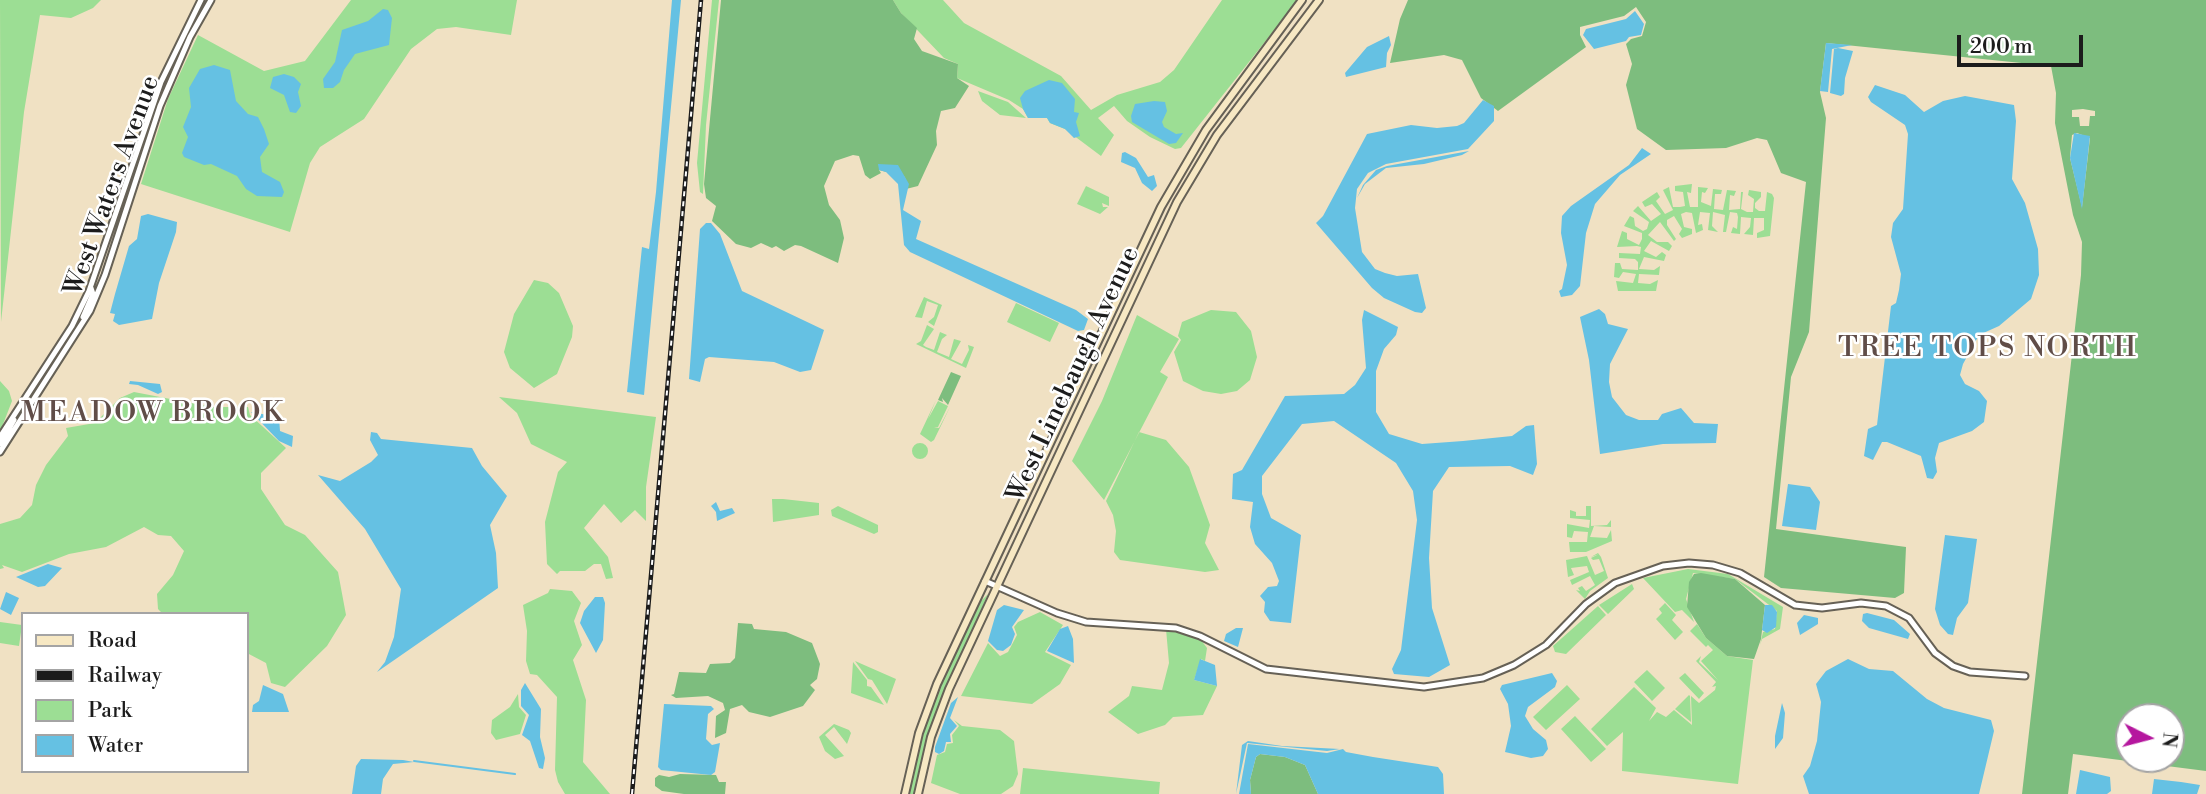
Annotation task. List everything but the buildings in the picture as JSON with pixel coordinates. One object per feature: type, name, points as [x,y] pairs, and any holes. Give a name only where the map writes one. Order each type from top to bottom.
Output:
[{"type":"main road","name":"West Linebaugh Avenue","points":[[905,794],[927,708],[1174,182],[1226,101],[1302,0]]},
{"type":"main road","name":"West Linebaugh Avenue","points":[[918,794],[938,715],[1177,202],[1231,116],[1319,0]]},
{"type":"street","name":"West Waters Avenue","points":[[0,437],[72,326],[91,288],[161,82],[201,0]]},
{"type":"street","name":"West Waters Avenue","points":[[0,452],[80,327],[105,275],[176,68],[211,0]]},
{"type":"street","points":[[80,327],[93,294],[91,288]]},
{"type":"street","points":[[0,444],[12,426],[16,413]]},
{"type":"street","points":[[985,581],[1057,613],[1086,622],[1176,628],[1200,636],[1266,669],[1423,687],[1483,678],[1514,665],[1546,646],[1600,593],[1631,576],[1663,566],[1689,563],[1713,565],[1740,573],[1795,605],[1822,608],[1861,603],[1886,606],[1909,618],[1935,653],[1953,666],[1970,672],[2025,676]]},
{"type":"green space","points":[[0,0],[101,0],[93,8],[71,18],[40,15],[24,112],[1,322]]},
{"type":"green space","points":[[351,0],[517,0],[511,35],[456,27],[437,29],[411,49],[364,119],[320,147],[310,163],[290,232],[141,184],[168,99],[198,35],[264,71],[305,61]]},
{"type":"green space","points":[[712,0],[719,0],[706,125],[703,194],[700,192],[697,163]]},
{"type":"green space","points":[[721,0],[893,0],[901,13],[917,28],[914,39],[922,51],[958,64],[957,78],[969,86],[955,108],[941,111],[936,131],[937,145],[918,186],[906,189],[905,177],[879,170],[881,173],[870,179],[865,175],[859,156],[853,155],[835,161],[824,186],[829,205],[840,220],[844,238],[838,263],[801,246],[795,245],[784,251],[761,243],[751,248],[736,244],[712,221],[716,206],[706,198],[704,184]]},
{"type":"green space","points":[[893,0],[943,0],[964,23],[1061,76],[1091,110],[1117,95],[1160,82],[1174,70],[1222,0],[1298,0],[1181,148],[1175,149],[1150,137],[1127,121],[1114,106],[1098,118],[1114,135],[1101,156],[1065,129],[1050,123],[1047,118],[1028,118],[1023,109],[1009,100],[957,78],[958,64],[944,58],[901,13]]},
{"type":"green space","points":[[1408,0],[2206,0],[2206,771],[2185,768],[2185,703],[2115,703],[2115,759],[2073,754],[2068,794],[2022,794],[2081,275],[2082,242],[2073,215],[2055,123],[2056,93],[2051,66],[1826,43],[1820,92],[1826,118],[1809,332],[1791,377],[1776,529],[1906,547],[1904,593],[1895,598],[1781,588],[1764,577],[1806,182],[1781,173],[1767,140],[1757,138],[1726,148],[1666,150],[1637,129],[1626,85],[1632,64],[1626,44],[1631,39],[1642,36],[1646,22],[1636,7],[1624,16],[1580,27],[1580,35],[1586,47],[1498,111],[1481,98],[1462,60],[1444,55],[1390,63],[1400,19]],"holes":[[[2072,110],[2095,111],[2095,116],[2090,116],[2089,126],[2080,126],[2079,117],[2072,117]],[[2077,133],[2090,138],[2082,207],[2070,158],[2072,135]]]},
{"type":"green space","points":[[978,91],[1008,102],[1026,118],[1000,115],[982,101]]},
{"type":"green space","points":[[1692,184],[1691,193],[1687,192],[1690,207],[1698,207],[1698,187],[1708,188],[1705,193],[1702,192],[1701,202],[1711,206],[1713,189],[1722,190],[1721,194],[1715,194],[1714,209],[1723,210],[1727,190],[1736,191],[1734,196],[1730,195],[1729,210],[1740,209],[1743,192],[1741,209],[1747,212],[1753,212],[1754,199],[1748,195],[1749,190],[1761,192],[1761,197],[1755,203],[1755,208],[1759,211],[1765,211],[1767,192],[1772,194],[1774,198],[1770,236],[1757,238],[1757,233],[1764,230],[1764,218],[1754,218],[1753,235],[1744,234],[1750,227],[1751,218],[1741,217],[1740,234],[1731,233],[1733,227],[1737,229],[1738,217],[1737,213],[1730,212],[1726,232],[1723,232],[1725,215],[1713,212],[1712,226],[1718,232],[1708,230],[1710,213],[1700,212],[1698,225],[1702,224],[1703,230],[1696,233],[1692,213],[1686,212],[1681,214],[1684,227],[1692,229],[1692,234],[1682,238],[1679,234],[1682,229],[1674,216],[1667,220],[1667,225],[1676,239],[1674,241],[1660,222],[1648,235],[1657,242],[1668,242],[1672,246],[1669,251],[1651,241],[1644,251],[1656,257],[1662,252],[1666,255],[1664,261],[1644,257],[1639,269],[1654,270],[1660,266],[1659,275],[1639,274],[1638,283],[1650,284],[1658,280],[1656,291],[1618,291],[1616,281],[1633,283],[1636,274],[1623,272],[1619,278],[1614,277],[1615,263],[1620,263],[1622,269],[1638,270],[1638,262],[1635,259],[1619,258],[1619,253],[1640,254],[1641,247],[1617,247],[1622,231],[1627,233],[1627,239],[1639,245],[1642,239],[1642,233],[1624,226],[1630,216],[1634,218],[1635,226],[1643,231],[1647,229],[1649,222],[1633,211],[1638,206],[1651,221],[1661,214],[1652,204],[1645,207],[1642,202],[1657,192],[1660,197],[1656,201],[1665,214],[1673,210],[1663,190],[1669,187],[1673,207],[1685,206],[1683,192],[1675,191],[1675,186]]},
{"type":"green space","points":[[1086,186],[1109,197],[1109,206],[1102,203],[1103,207],[1108,207],[1100,214],[1077,204]]},
{"type":"green space","points":[[534,280],[548,283],[559,293],[573,326],[572,337],[557,374],[534,388],[510,368],[504,352],[514,314]]},
{"type":"green space","points":[[924,297],[942,305],[934,326],[928,322],[934,317],[938,305],[927,301],[922,318],[915,317]]},
{"type":"green space","points":[[1016,303],[1059,323],[1050,342],[1007,322]]},
{"type":"green space","points":[[1211,310],[1236,312],[1251,331],[1257,357],[1250,380],[1237,391],[1221,394],[1203,391],[1183,381],[1174,352],[1181,340],[1178,336],[1182,322]]},
{"type":"green space","points":[[1137,315],[1179,339],[1160,372],[1168,377],[1104,500],[1072,461],[1102,401]]},
{"type":"green space","points":[[927,325],[934,329],[923,345],[926,347],[934,350],[940,332],[947,335],[942,339],[937,352],[949,357],[954,339],[961,341],[951,359],[962,364],[969,350],[968,345],[974,347],[966,368],[916,344],[921,341]]},
{"type":"green space","points":[[951,372],[961,376],[948,405],[942,398],[943,402],[938,400]]},
{"type":"green space","points":[[0,381],[9,391],[12,401],[0,432]]},
{"type":"green space","points":[[134,392],[212,407],[248,407],[250,415],[286,448],[261,473],[261,489],[285,525],[305,535],[338,572],[346,615],[327,646],[285,687],[271,683],[266,663],[248,654],[248,612],[161,612],[158,609],[157,594],[173,575],[184,551],[171,536],[158,535],[144,527],[106,547],[69,554],[22,572],[2,565],[4,568],[0,569],[0,524],[20,518],[32,505],[36,485],[46,465],[68,436],[66,428],[95,423],[120,398]]},
{"type":"green space","points":[[499,397],[656,417],[646,487],[646,521],[635,510],[621,523],[604,504],[584,528],[608,557],[613,578],[606,579],[601,564],[594,564],[585,571],[560,571],[557,574],[547,564],[545,522],[558,472],[567,462],[531,444],[517,413]]},
{"type":"green space","points":[[936,400],[928,419],[938,401],[948,406],[938,427],[934,427],[939,428],[950,407],[934,440],[931,442],[920,434]]},
{"type":"green space","points":[[1139,432],[1166,440],[1189,467],[1210,525],[1205,543],[1219,570],[1205,572],[1120,560],[1114,552],[1116,531],[1113,515],[1106,501]]},
{"type":"green space","points":[[920,443],[926,445],[926,457],[920,459],[914,457],[912,451],[914,445]]},
{"type":"green space","points":[[772,499],[819,503],[819,515],[773,522]]},
{"type":"green space","points":[[838,506],[878,525],[878,532],[874,534],[832,516],[831,510]]},
{"type":"green space","points":[[1586,506],[1591,506],[1591,526],[1607,525],[1611,520],[1611,527],[1594,526],[1590,537],[1607,538],[1611,530],[1612,541],[1586,552],[1570,552],[1569,542],[1587,542],[1588,532],[1574,531],[1572,538],[1567,537],[1567,524],[1589,528],[1590,520],[1570,518],[1570,510],[1576,512],[1576,516],[1586,516]]},
{"type":"green space","points":[[1599,554],[1608,578],[1590,591],[1585,599],[1576,590],[1580,591],[1578,588],[1582,586],[1586,591],[1595,585],[1590,576],[1572,585],[1570,580],[1589,572],[1587,566],[1571,568],[1574,575],[1568,577],[1566,560],[1587,556],[1595,575],[1604,571],[1599,559],[1591,558]]},
{"type":"green space","points":[[1688,569],[1728,574],[1783,607],[1780,629],[1762,639],[1760,645],[1763,632],[1775,629],[1777,611],[1735,579],[1693,573],[1686,599],[1694,622],[1682,610],[1675,612],[1643,578]]},
{"type":"green space","points":[[1694,574],[1735,579],[1765,605],[1761,639],[1754,659],[1727,656],[1706,638],[1687,607],[1689,582]]},
{"type":"green space","points":[[1632,584],[1634,589],[1608,614],[1599,605]]},
{"type":"green space","points":[[550,589],[572,591],[581,603],[574,621],[582,645],[573,660],[586,700],[583,762],[610,794],[565,794],[558,782],[555,770],[557,697],[537,675],[530,674],[526,661],[527,631],[523,605],[548,593]]},
{"type":"green space","points":[[988,594],[955,669],[916,794],[907,794],[913,762],[932,702],[977,605]]},
{"type":"green space","points":[[1665,603],[1676,615],[1672,620],[1683,632],[1675,640],[1656,619],[1662,613],[1659,609]]},
{"type":"green space","points":[[1598,606],[1606,615],[1566,654],[1555,652],[1553,646]]},
{"type":"green space","points":[[1040,612],[1063,625],[1045,652],[1071,665],[1060,684],[1032,704],[961,696],[988,643],[1000,656],[1008,652],[1017,635],[1014,627],[1018,622]]},
{"type":"green space","points":[[0,622],[21,625],[19,646],[0,643]]},
{"type":"green space","points":[[738,623],[752,624],[754,629],[786,632],[812,643],[820,664],[817,679],[810,685],[815,690],[803,706],[770,717],[749,712],[742,705],[730,709],[726,733],[715,738],[716,716],[725,710],[723,703],[708,696],[676,698],[671,695],[674,694],[679,672],[706,673],[710,664],[730,663],[735,658]]},
{"type":"green space","points":[[1697,624],[1706,638],[1727,656],[1753,660],[1738,784],[1622,771],[1623,732],[1607,746],[1591,729],[1634,687],[1656,708],[1649,721],[1657,712],[1666,717],[1674,710],[1692,725],[1691,696],[1699,703],[1715,690],[1716,686],[1712,687],[1716,682],[1696,661],[1701,656],[1699,662],[1718,680],[1701,661],[1713,650],[1708,645],[1706,647],[1690,631]]},
{"type":"green space","points":[[1166,629],[1201,640],[1207,648],[1205,661],[1201,659],[1194,680],[1217,686],[1203,715],[1173,717],[1165,725],[1138,734],[1108,712],[1129,696],[1132,686],[1162,690],[1169,663]]},
{"type":"green space","points":[[855,661],[896,679],[887,704],[872,680],[868,679]]},
{"type":"green space","points":[[853,662],[867,680],[867,686],[871,687],[884,705],[851,693]]},
{"type":"green space","points":[[1647,670],[1665,688],[1652,701],[1634,682]]},
{"type":"green space","points":[[1685,673],[1704,693],[1699,699],[1679,678]]},
{"type":"green space","points":[[1567,685],[1580,699],[1546,730],[1533,717]]},
{"type":"green space","points":[[518,694],[519,707],[526,715],[520,734],[496,740],[491,733],[492,720],[510,707]]},
{"type":"green space","points":[[1690,696],[1691,722],[1675,709]]},
{"type":"green space","points":[[1575,716],[1606,749],[1591,762],[1561,729]]},
{"type":"green space","points":[[954,720],[962,726],[1000,730],[1014,741],[1018,774],[1013,786],[1001,794],[960,794],[931,783],[937,755],[945,752],[947,744],[953,743],[952,735],[959,726]]},
{"type":"green space","points":[[834,724],[851,733],[847,744],[834,727],[825,735],[844,756],[835,759],[825,751],[819,737]]},
{"type":"green space","points":[[1260,754],[1285,757],[1305,765],[1318,794],[1251,794],[1250,780],[1256,757]]},
{"type":"green space","points":[[1023,768],[1160,782],[1159,794],[1020,794]]},
{"type":"green space","points":[[680,774],[716,775],[719,782],[726,782],[725,794],[684,794],[662,791],[655,786],[655,778],[659,775],[669,777]]},
{"type":"water","points":[[672,0],[681,0],[644,395],[627,392],[642,247],[649,249],[656,192]]},
{"type":"water","points":[[383,9],[388,10],[392,18],[389,45],[355,54],[344,70],[340,82],[333,88],[324,88],[323,79],[335,62],[342,30],[368,21]]},
{"type":"water","points":[[1635,11],[1644,24],[1641,35],[1594,49],[1583,35],[1586,29],[1626,19]]},
{"type":"water","points":[[1389,36],[1391,45],[1387,53],[1386,67],[1346,77],[1345,73],[1367,47]]},
{"type":"water","points":[[1826,43],[1852,45],[1832,49],[1828,92],[1820,91]]},
{"type":"water","points":[[1834,49],[1853,51],[1845,78],[1844,94],[1841,96],[1830,93]]},
{"type":"water","points":[[214,65],[230,70],[236,101],[248,114],[258,117],[269,144],[260,157],[262,172],[280,182],[284,192],[282,197],[257,196],[246,189],[237,176],[211,164],[204,165],[184,157],[182,153],[188,137],[183,127],[191,107],[189,88],[200,69]]},
{"type":"water","points":[[284,74],[294,77],[301,84],[298,92],[301,106],[296,113],[290,112],[284,95],[270,88],[273,77]]},
{"type":"water","points":[[1049,80],[1062,83],[1075,99],[1074,112],[1079,113],[1076,122],[1080,136],[1074,138],[1065,129],[1050,123],[1047,118],[1028,118],[1023,109],[1020,98],[1025,91]]},
{"type":"water","points":[[1875,85],[1905,95],[1924,112],[1943,101],[1965,96],[2014,105],[2016,121],[2012,179],[2025,203],[2038,249],[2039,275],[2031,299],[1999,326],[1979,335],[1963,364],[1960,375],[1965,384],[1979,391],[1987,401],[1984,422],[1972,431],[1939,443],[1935,458],[1937,472],[1933,479],[1927,478],[1921,456],[1887,442],[1882,442],[1873,460],[1864,456],[1868,429],[1877,425],[1891,306],[1896,303],[1899,290],[1901,274],[1891,237],[1893,223],[1903,209],[1908,134],[1905,125],[1871,102],[1868,97]]},
{"type":"water","points":[[1483,100],[1494,106],[1494,121],[1468,149],[1386,164],[1368,173],[1357,189],[1355,208],[1362,252],[1375,269],[1385,273],[1397,276],[1418,274],[1426,308],[1422,313],[1415,312],[1384,298],[1372,288],[1316,223],[1323,216],[1367,134],[1411,125],[1437,128],[1457,126],[1464,123]]},
{"type":"water","points":[[1165,102],[1167,111],[1162,122],[1164,127],[1176,134],[1183,133],[1176,143],[1169,144],[1132,122],[1135,104]]},
{"type":"water","points":[[2074,133],[2090,136],[2082,209],[2070,158]]},
{"type":"water","points":[[1642,148],[1651,154],[1620,175],[1595,204],[1586,233],[1580,286],[1572,295],[1561,297],[1559,291],[1562,289],[1567,265],[1561,233],[1562,216],[1571,206],[1629,165]]},
{"type":"water","points":[[1469,151],[1424,164],[1386,168],[1365,184],[1357,198],[1363,185],[1376,170]]},
{"type":"water","points":[[1122,153],[1136,158],[1148,177],[1154,175],[1157,186],[1152,191],[1142,183],[1135,168],[1121,162]]},
{"type":"water","points":[[878,164],[898,165],[909,184],[903,210],[921,221],[916,239],[1076,310],[1088,319],[1084,330],[1078,331],[910,252],[904,245],[898,184],[886,172],[879,170]]},
{"type":"water","points":[[148,214],[177,222],[176,232],[159,283],[152,319],[119,325],[113,321],[115,314],[110,313],[129,246],[137,239],[141,216]]},
{"type":"water","points":[[706,223],[711,223],[720,234],[742,291],[824,330],[811,370],[800,372],[774,362],[709,357],[705,359],[700,382],[689,379],[700,229]]},
{"type":"water","points":[[1599,309],[1605,314],[1608,324],[1628,329],[1610,364],[1609,382],[1612,397],[1626,415],[1639,420],[1658,420],[1662,414],[1681,408],[1694,423],[1718,424],[1716,443],[1663,444],[1600,454],[1589,360],[1580,317]]},
{"type":"water","points":[[1364,310],[1398,327],[1396,335],[1384,349],[1376,371],[1376,412],[1389,434],[1422,444],[1512,436],[1526,426],[1534,425],[1537,464],[1533,475],[1510,466],[1449,467],[1433,491],[1429,558],[1432,608],[1450,665],[1429,677],[1394,674],[1392,669],[1401,650],[1417,520],[1413,491],[1396,463],[1334,421],[1302,424],[1262,476],[1262,494],[1271,518],[1301,535],[1291,623],[1270,621],[1264,612],[1265,602],[1260,596],[1268,587],[1277,586],[1279,581],[1272,563],[1255,544],[1250,527],[1253,502],[1232,499],[1233,474],[1242,470],[1285,396],[1344,394],[1355,385],[1366,368],[1362,320]]},
{"type":"water","points":[[130,381],[160,384],[162,392],[158,394],[129,384]]},
{"type":"water","points":[[251,412],[279,417],[280,431],[293,436],[292,447],[279,441]]},
{"type":"water","points":[[371,432],[377,433],[381,439],[472,448],[482,466],[507,496],[490,525],[496,553],[498,588],[377,672],[385,662],[394,637],[401,589],[365,529],[318,475],[340,481],[371,462],[378,455],[370,440]]},
{"type":"water","points":[[1788,484],[1810,487],[1820,502],[1816,530],[1782,526]]},
{"type":"water","points":[[716,502],[720,511],[732,508],[735,513],[717,521],[716,512],[711,506]]},
{"type":"water","points":[[1945,535],[1977,539],[1968,603],[1957,618],[1953,635],[1948,634],[1940,625],[1935,609]]},
{"type":"water","points":[[48,564],[62,568],[45,586],[38,587],[16,577]]},
{"type":"water","points":[[6,592],[19,598],[11,615],[0,609]]},
{"type":"water","points":[[595,597],[603,597],[605,603],[603,640],[596,653],[580,623],[584,611]]},
{"type":"water","points":[[1004,605],[1024,610],[1012,627],[1015,634],[1011,645],[1003,651],[997,650],[988,641],[997,610]]},
{"type":"water","points":[[1765,605],[1772,605],[1777,612],[1776,627],[1767,633],[1762,630]]},
{"type":"water","points":[[1863,614],[1894,620],[1910,634],[1908,639],[1869,628],[1862,621]]},
{"type":"water","points":[[1804,615],[1818,618],[1818,624],[1800,635],[1797,623]]},
{"type":"water","points":[[1068,626],[1073,639],[1074,663],[1047,651],[1060,629]]},
{"type":"water","points":[[1236,628],[1243,628],[1238,647],[1224,641],[1226,634]]},
{"type":"water","points":[[1200,659],[1215,665],[1217,686],[1194,680]]},
{"type":"water","points":[[1848,659],[1869,669],[1893,671],[1927,699],[1944,708],[1991,720],[1994,731],[1979,794],[1809,794],[1803,776],[1810,766],[1817,741],[1821,702],[1816,684],[1826,671]]},
{"type":"water","points":[[1552,673],[1557,681],[1555,687],[1528,707],[1525,716],[1533,729],[1546,740],[1548,749],[1543,756],[1531,758],[1505,752],[1511,726],[1508,704],[1500,689],[1502,685]]},
{"type":"water","points":[[525,683],[541,709],[540,737],[545,758],[543,769],[539,768],[530,741],[522,735],[529,715],[521,706],[521,690]]},
{"type":"water","points":[[263,685],[283,694],[289,712],[252,712],[253,705],[259,701]]},
{"type":"water","points":[[958,697],[950,718],[957,726],[950,734],[951,742],[946,742],[944,751],[939,754],[935,752],[935,747],[951,703]]},
{"type":"water","points":[[1782,703],[1785,713],[1783,738],[1775,749],[1775,736]]},
{"type":"water","points":[[664,704],[711,706],[714,709],[708,714],[706,739],[712,745],[720,743],[715,772],[711,775],[661,770],[658,767]]},
{"type":"water","points":[[1248,741],[1340,749],[1327,751],[1247,743],[1236,794],[1242,745]]},
{"type":"water","points":[[1248,744],[1327,753],[1343,749],[1346,752],[1438,767],[1443,774],[1444,794],[1318,794],[1305,765],[1285,757],[1260,754],[1256,757],[1250,780],[1251,794],[1239,794]]},
{"type":"water","points":[[361,759],[414,762],[393,764],[383,779],[381,794],[352,794],[356,766]]},
{"type":"water","points":[[2080,770],[2110,777],[2111,791],[2107,794],[2076,794]]},
{"type":"water","points":[[2154,779],[2200,785],[2197,794],[2152,794]]},
{"type":"waterway","points":[[414,761],[515,774]]},
{"type":"railway","points":[[632,794],[701,0]]},
{"type":"district","name":"TREE TOPS NORTH","points":[[1988,349]]},
{"type":"district","name":"MEADOW BROOK","points":[[153,414]]}]
